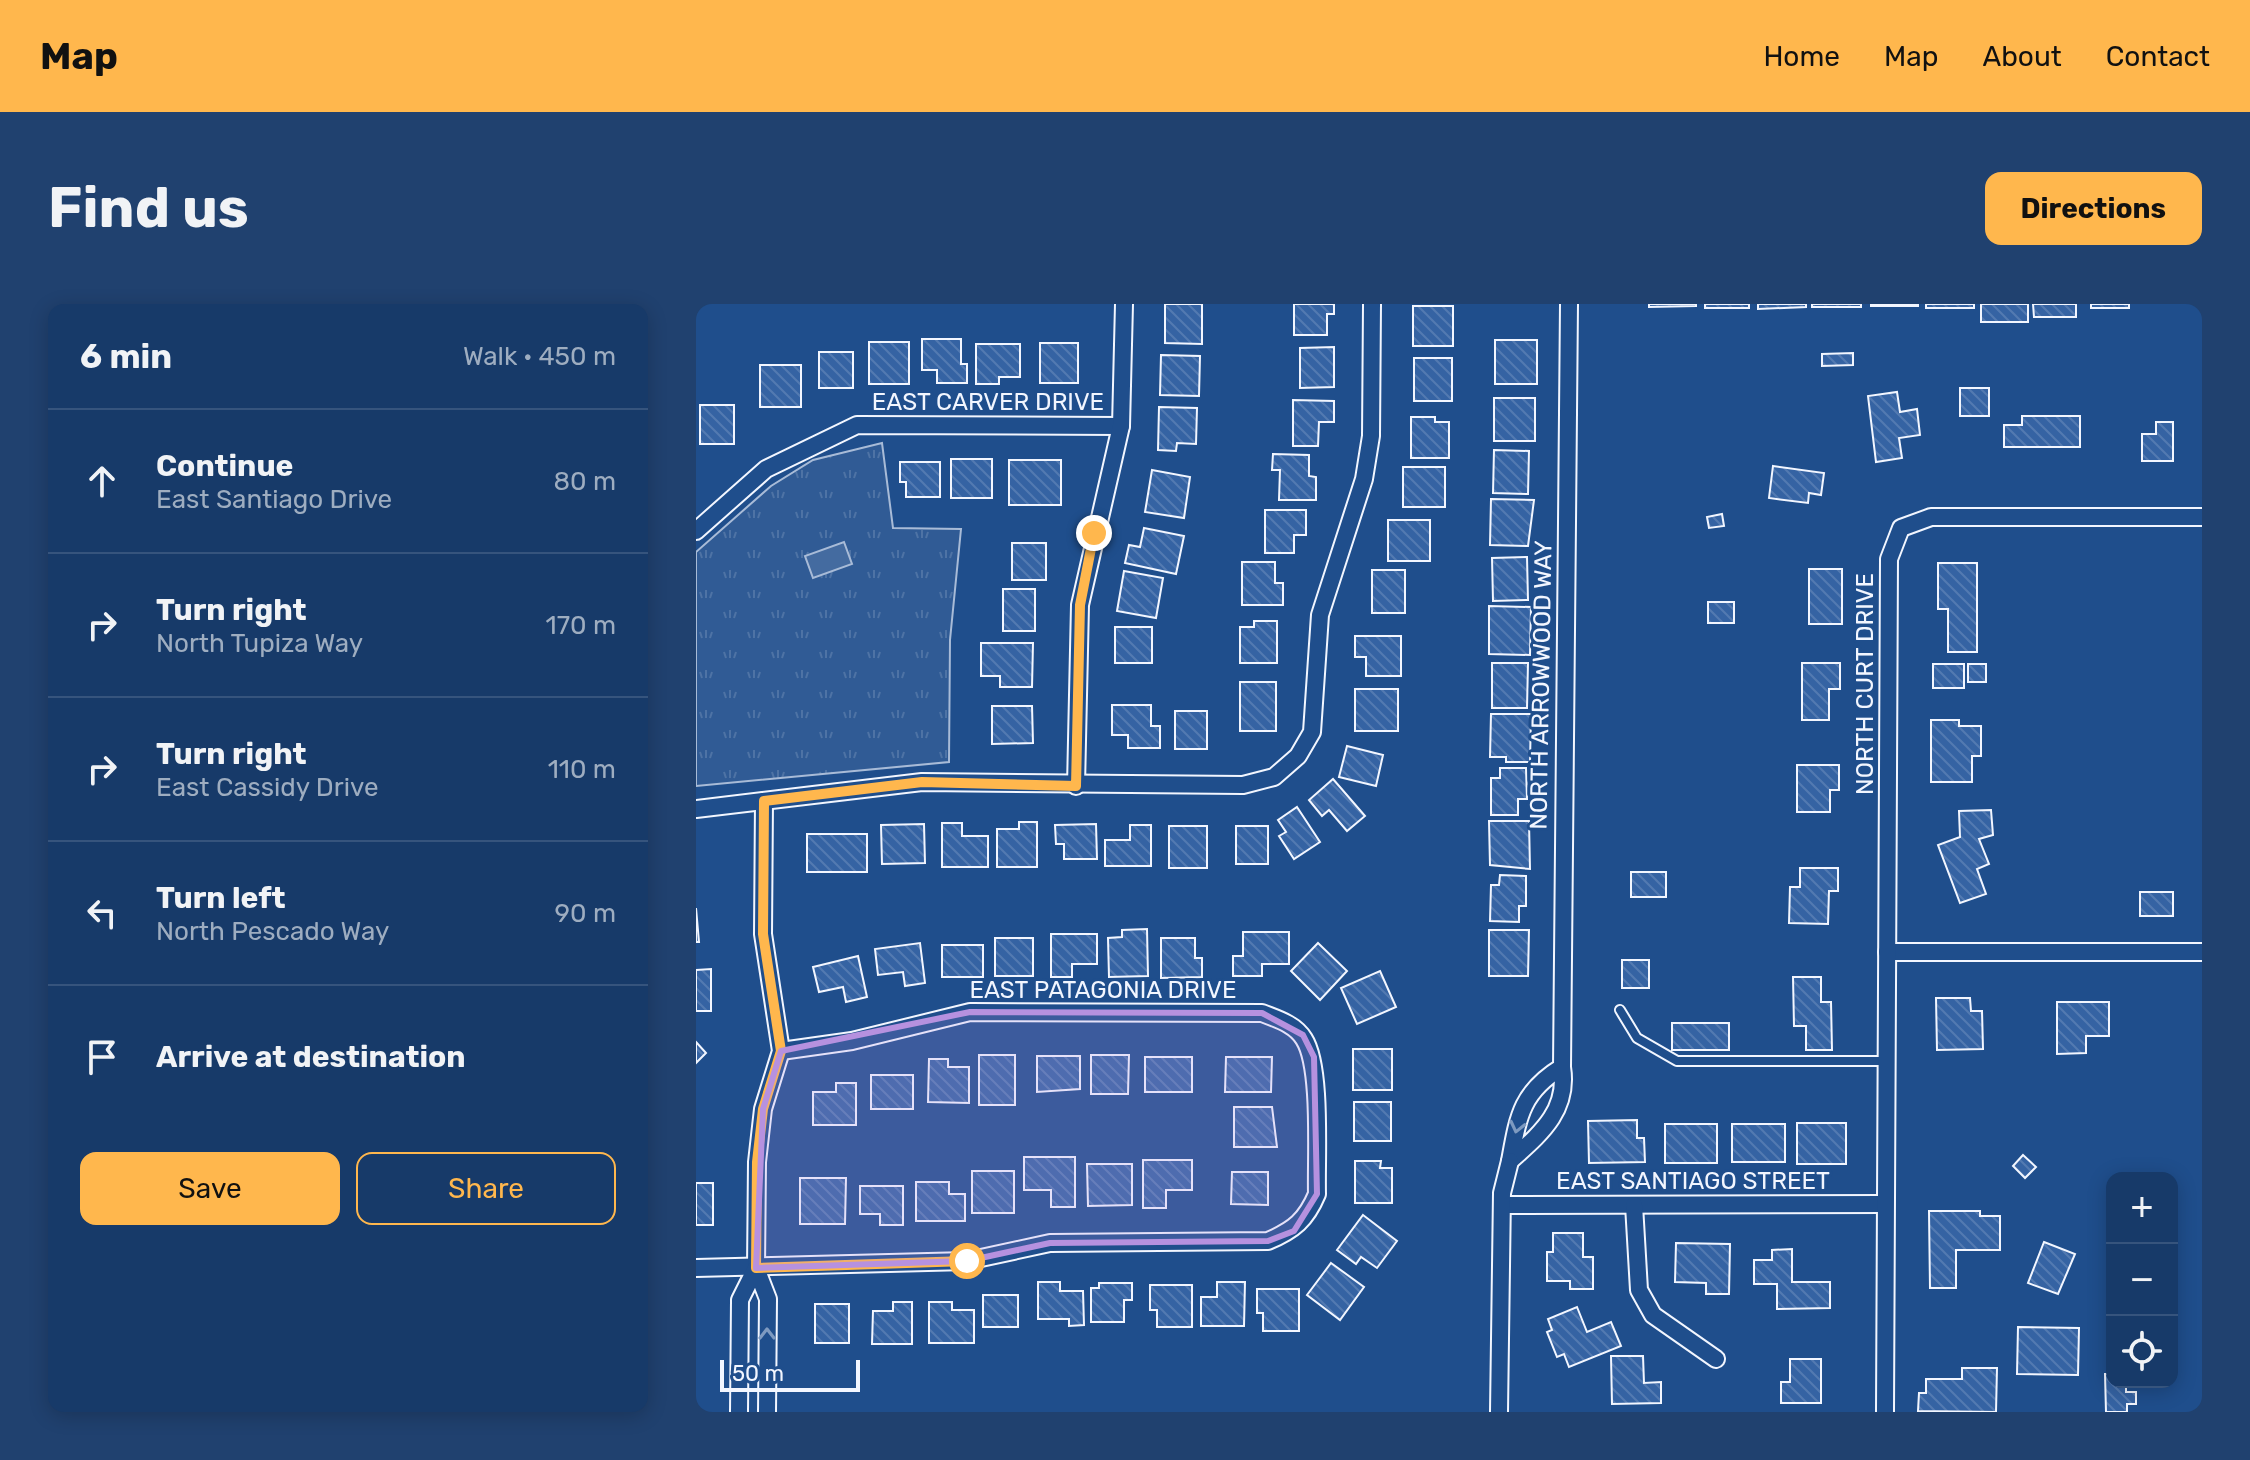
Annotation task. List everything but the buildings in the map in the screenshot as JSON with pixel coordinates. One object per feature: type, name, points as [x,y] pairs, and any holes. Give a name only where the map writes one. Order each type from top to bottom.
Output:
[{"type":"street","points":[[1076,786],[1080,605],[1121,426],[1124,304]]},
{"type":"street","points":[[696,809],[922,782],[1076,786],[1243,785],[1274,777],[1298,756],[1312,732],[1320,615],[1364,479],[1371,436],[1372,304]]},
{"type":"street","name":"NORTH ARROWWOOD WAY","points":[[1510,1161],[1545,1130],[1566,1090],[1562,1067],[1569,304]]},
{"type":"street","name":"EAST CARVER DRIVE","points":[[696,531],[766,469],[857,425],[1121,426]]},
{"type":"street","name":"NORTH CURT DRIVE","points":[[1885,1412],[1889,559],[1901,528],[1931,517],[2202,517]]},
{"type":"street","points":[[764,801],[763,934],[781,1051],[763,1109],[757,1162],[756,1268],[768,1299],[767,1412]]},
{"type":"street","points":[[1887,952],[2202,952]]},
{"type":"street","name":"EAST PATAGONIA DRIVE","points":[[756,1268],[967,1261],[1050,1243],[1268,1241],[1294,1231],[1308,1214],[1317,1194],[1314,1057],[1303,1035],[1284,1021],[1262,1013],[970,1012],[852,1041],[781,1051]]},
{"type":"street","points":[[1499,1412],[1502,1205],[1518,1117],[1539,1081],[1562,1067]]},
{"type":"street","name":"EAST SANTIAGO STREET","points":[[1502,1205],[1885,1204]]},
{"type":"street","points":[[1634,1205],[1639,1290],[1653,1315],[1716,1359]]},
{"type":"street","points":[[696,1268],[756,1268]]},
{"type":"street","points":[[739,1412],[740,1300],[756,1268]]},
{"type":"lane","points":[[1620,1010],[1637,1038],[1677,1061],[1886,1061]]},
{"type":"highlighted area","points":[[970,1012],[1262,1013],[1303,1035],[1314,1057],[1317,1194],[1294,1231],[1268,1241],[1050,1243],[967,1261],[756,1268],[763,1109],[781,1051]]},
{"type":"green space","points":[[882,443],[893,528],[961,529],[950,640],[949,762],[696,786],[696,552],[771,486],[813,460]]},
{"type":"shaded area","points":[[844,542],[852,564],[813,578],[805,556]]},
{"type":"route","points":[[967,1261],[756,1268],[757,1162],[763,1109],[781,1051],[763,934],[764,801],[922,782],[1076,786],[1080,605],[1094,533]]}]
